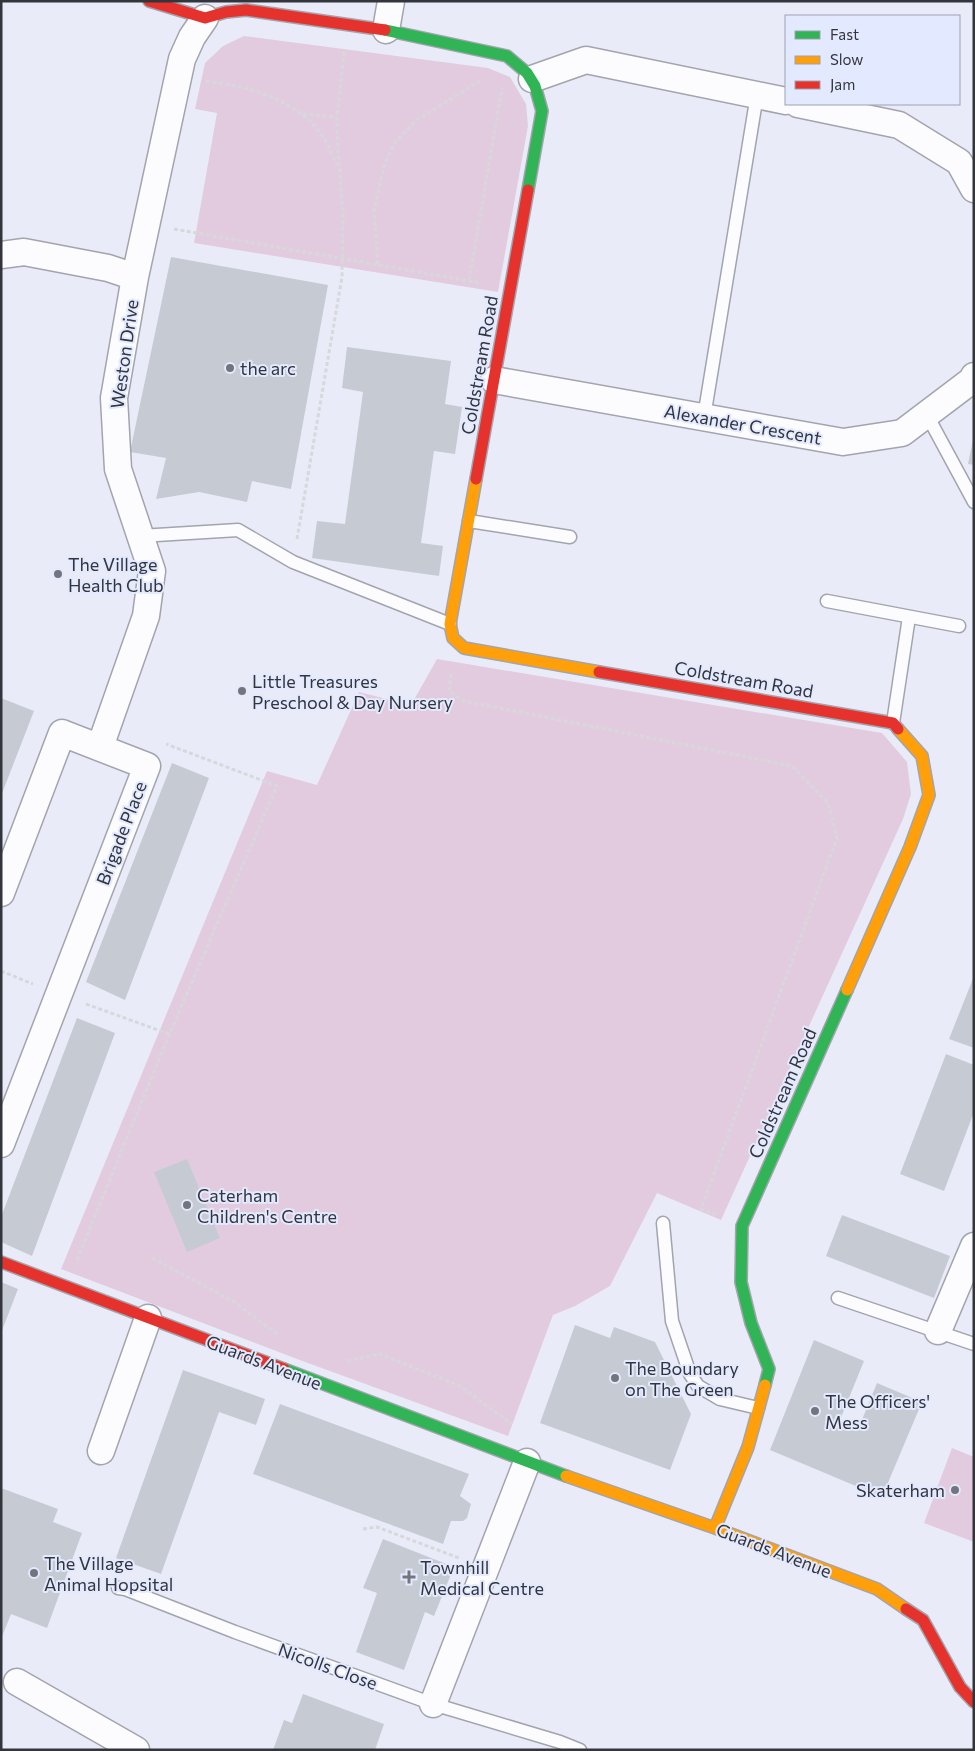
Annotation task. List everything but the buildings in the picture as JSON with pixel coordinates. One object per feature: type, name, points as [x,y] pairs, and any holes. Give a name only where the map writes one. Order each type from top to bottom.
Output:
[{"type":"street","points":[[149,1],[205,18],[226,12],[246,10],[386,30],[391,1]]},
{"type":"street","name":"Weston Drive","points":[[100,748],[146,616],[152,571],[118,469],[107,396],[182,59],[192,37],[205,18]]},
{"type":"street","name":"Coldstream Road","points":[[386,30],[508,56],[522,65],[532,78],[539,94],[542,111],[450,624],[453,638],[464,648],[893,723],[922,756],[928,795],[910,847],[742,1226],[741,1282],[751,1323],[769,1369],[748,1447],[715,1528]]},
{"type":"street","points":[[532,78],[586,60],[785,101]]},
{"type":"street","points":[[803,105],[899,125],[958,162],[971,175]]},
{"type":"street","points":[[1,255],[24,252],[108,268],[135,276]]},
{"type":"street","name":"Alexander Crescent","points":[[494,380],[843,442],[902,433],[972,380],[974,376]]},
{"type":"street","name":"Brigade Place","points":[[1,893],[62,733],[146,766],[1,1144]]},
{"type":"street","points":[[938,1331],[974,1246]]},
{"type":"street","name":"Guards Avenue","points":[[1,1262],[527,1462],[715,1528],[877,1589],[922,1620],[960,1687],[974,1702]]},
{"type":"street","points":[[101,1451],[148,1318]]},
{"type":"street","points":[[433,1704],[527,1462]]},
{"type":"street","points":[[17,1682],[136,1750]]},
{"type":"lane","points":[[704,418],[757,95]]},
{"type":"lane","points":[[926,415],[974,502]]},
{"type":"lane","points":[[469,522],[570,537]]},
{"type":"lane","points":[[140,536],[238,530],[293,562],[450,624]]},
{"type":"lane","points":[[827,601],[959,626]]},
{"type":"lane","points":[[893,723],[910,617]]},
{"type":"lane","points":[[663,1223],[672,1321],[690,1374],[698,1386],[720,1399],[758,1408]]},
{"type":"lane","points":[[838,1298],[974,1344]]},
{"type":"lane","name":"Nicolls Close","points":[[118,1588],[433,1704],[560,1742],[580,1750]]},
{"type":"path","points":[[293,562],[342,277],[343,214],[337,117],[347,24]]},
{"type":"path","points":[[469,281],[508,56]]},
{"type":"path","points":[[378,264],[374,210],[385,164],[395,142],[418,119],[490,76],[505,70]]},
{"type":"path","points":[[178,77],[228,84],[264,94],[292,107],[308,119],[321,133],[339,169]]},
{"type":"path","points":[[300,114],[337,117]]},
{"type":"path","points":[[146,224],[511,288]]},
{"type":"path","points":[[453,638],[449,691],[464,701],[792,766],[828,803],[837,838],[701,1208],[742,1226]]},
{"type":"path","points":[[66,1286],[170,1034],[277,786],[162,742]]},
{"type":"path","points":[[152,1258],[233,1301],[280,1336]]},
{"type":"path","points":[[340,1362],[380,1354],[460,1386],[509,1420],[514,1427]]},
{"type":"path","points":[[363,1528],[377,1527],[485,1568]]},
{"type":"shaded area","points":[[244,36],[488,68],[510,77],[526,104],[528,126],[498,292],[194,243],[217,113],[195,109],[205,63],[223,46]]},
{"type":"shaded area","points":[[437,659],[882,733],[907,762],[911,794],[903,819],[721,1220],[657,1193],[610,1286],[575,1306],[553,1315],[508,1436],[297,1359],[61,1269],[267,771],[317,785],[359,692],[411,705]]},
{"type":"shaded area","name":"Skaterham","points":[[952,1448],[974,1457],[974,1542],[924,1523]]},
{"type":"traffic: fast","points":[[385,30],[507,56],[527,73],[535,86],[542,111],[528,190]]},
{"type":"traffic: fast","points":[[765,1385],[769,1369],[751,1323],[741,1282],[742,1226],[847,990]]},
{"type":"traffic: fast","points":[[284,1369],[566,1476]]},
{"type":"traffic: slow","points":[[476,479],[450,624],[453,638],[464,648],[599,672]]},
{"type":"traffic: slow","points":[[847,990],[910,847],[929,795],[922,756],[898,729]]},
{"type":"traffic: slow","points":[[715,1528],[748,1447],[765,1385]]},
{"type":"traffic: slow","points":[[566,1476],[715,1528],[877,1589],[906,1609]]},
{"type":"traffic: jam","points":[[149,1],[205,18],[226,12],[246,10],[385,30]]},
{"type":"traffic: jam","points":[[476,479],[528,190]]},
{"type":"traffic: jam","points":[[599,672],[893,723],[898,729]]},
{"type":"traffic: jam","points":[[1,1262],[284,1369]]},
{"type":"traffic: jam","points":[[906,1609],[923,1620],[960,1687],[974,1702]]},
{"type":"place","name":"the arc","points":[[230,368]]},
{"type":"place","name":"The Village Health Club","points":[[58,574]]},
{"type":"place","name":"Little Treasures Preschool & Day Nursery","points":[[242,691]]},
{"type":"place","name":"Caterham Children's Centre","points":[[187,1205]]},
{"type":"place","name":"The Boundary on The Green","points":[[615,1378]]},
{"type":"place","name":"The Officers' Mess","points":[[815,1411]]},
{"type":"place","name":"Skaterham","points":[[955,1490]]},
{"type":"place","name":"The Village Animal Hopsital","points":[[34,1573]]},
{"type":"place","name":"Townhill Medical Centre","points":[[409,1577]]}]
